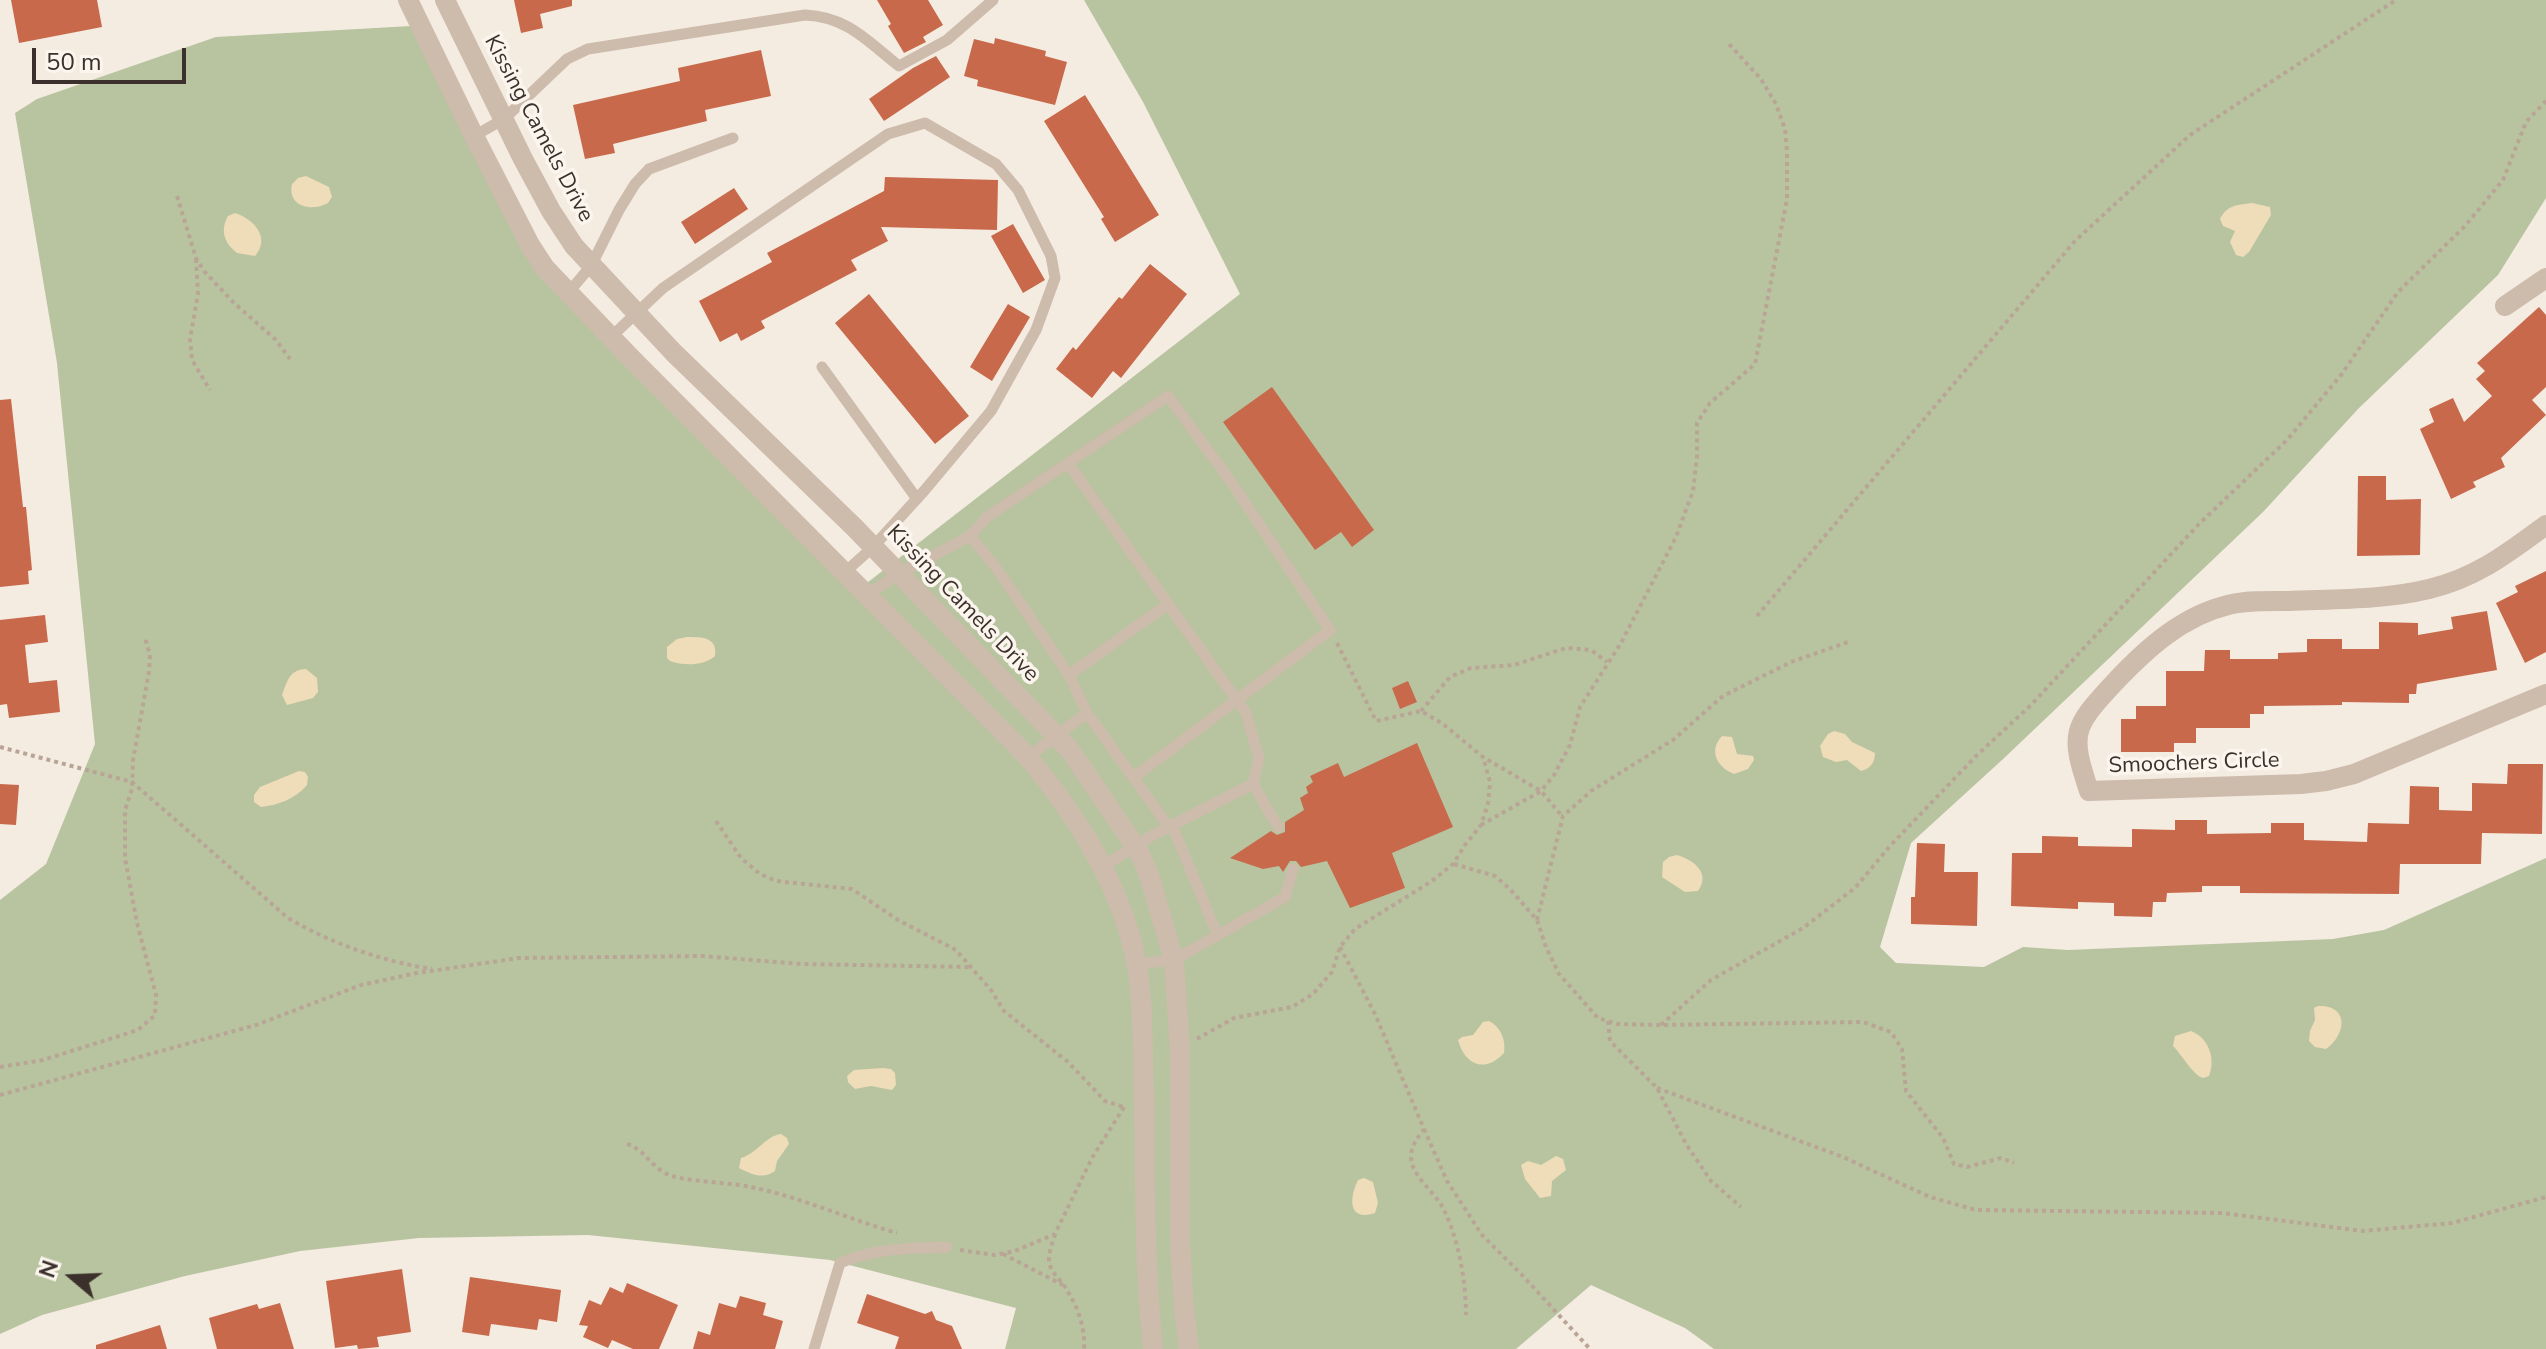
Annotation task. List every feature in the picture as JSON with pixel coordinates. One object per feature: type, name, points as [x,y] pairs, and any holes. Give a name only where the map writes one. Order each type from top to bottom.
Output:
[{"type":"street","points":[[408,0],[474,136],[545,268],[1028,757],[1072,816],[1102,867],[1130,936],[1139,982],[1143,1037],[1148,1292],[1153,1349]]},
{"type":"street","name":"Kissing Camels Drive","points":[[445,0],[551,211],[574,246],[635,314],[873,547],[1058,737],[1135,845],[1148,872],[1174,960],[1180,1052],[1180,1242],[1189,1349]]},
{"type":"street","points":[[2505,306],[2546,278]]},
{"type":"street","name":"Smoochers Circle","points":[[2546,525],[2497,562],[2430,589],[2358,599],[2230,604],[2202,614],[2161,638],[2095,703],[2076,738],[2077,754],[2089,791],[2301,784],[2354,774],[2546,694]]},
{"type":"lane","points":[[474,136],[504,119],[567,59],[588,49],[805,15],[826,16],[846,24],[899,66],[947,40],[993,0]]},
{"type":"lane","points":[[611,337],[663,288],[888,134],[925,123],[996,164],[1018,190],[1051,256],[1055,278],[1036,330],[991,411],[917,499],[844,573]]},
{"type":"lane","points":[[568,293],[591,266],[619,210],[635,184],[649,169],[733,138]]},
{"type":"lane","points":[[822,367],[917,499]]},
{"type":"lane","points":[[866,595],[970,536],[987,517],[1168,396],[1232,483],[1330,630],[1134,777]]},
{"type":"lane","points":[[1068,463],[1246,713],[1259,758],[1253,784],[1278,827]]},
{"type":"lane","points":[[970,536],[995,566],[1069,675],[1087,713],[1170,826],[1217,934]]},
{"type":"lane","points":[[1069,675],[1168,604]]},
{"type":"lane","points":[[1028,757],[1087,713]]},
{"type":"lane","points":[[1102,867],[1135,845],[1253,784]]},
{"type":"lane","points":[[1136,964],[1174,960],[1285,897],[1293,869]]},
{"type":"lane","points":[[814,1349],[840,1263],[897,1248],[947,1247]]},
{"type":"path","points":[[1757,616],[2075,241],[2190,135],[2396,0]]},
{"type":"path","points":[[1481,825],[1541,791],[1554,775],[1570,745],[1580,707],[1621,643],[1676,537],[1693,491],[1697,423],[1710,403],[1755,364],[1787,199],[1787,151],[1785,129],[1776,104],[1761,79],[1729,44]]},
{"type":"path","points":[[1661,1025],[1711,980],[1803,928],[1855,888],[1890,846],[1976,756],[2031,705],[2199,524],[2287,440],[2341,375],[2398,292],[2465,226],[2503,180],[2526,122],[2546,101]]},
{"type":"path","points":[[177,196],[196,258],[198,294],[190,339],[192,360],[210,390]]},
{"type":"path","points":[[196,258],[204,271],[276,340],[290,359]]},
{"type":"path","points":[[1330,630],[1376,721],[1421,711],[1450,677],[1471,668],[1514,665],[1566,648],[1591,650],[1607,662]]},
{"type":"path","points":[[0,1067],[43,1060],[138,1030],[155,1015],[156,995],[137,923],[125,858],[125,810],[149,672],[150,655],[145,638]]},
{"type":"path","points":[[1537,920],[1563,816],[1591,791],[1673,740],[1723,696],[1791,662],[1848,642]]},
{"type":"path","points":[[1421,711],[1443,724],[1483,757],[1541,791],[1563,816]]},
{"type":"path","points":[[0,747],[132,782],[288,918],[309,931],[406,965],[438,970]]},
{"type":"path","points":[[1180,1052],[1234,1018],[1292,1007],[1313,994],[1332,972],[1340,947],[1355,929],[1432,881],[1453,864],[1481,825],[1488,804],[1490,782],[1483,757]]},
{"type":"path","points":[[716,821],[741,858],[760,874],[776,881],[852,889],[898,920],[956,950],[991,990],[1004,1011],[1068,1062],[1105,1101],[1124,1107]]},
{"type":"path","points":[[1453,864],[1495,876],[1510,889],[1537,920],[1559,974],[1598,1018],[1617,1024],[1661,1025],[1863,1022],[1891,1032],[1902,1049],[1906,1091],[1943,1138],[1954,1164],[1967,1167],[2001,1158],[2014,1163]]},
{"type":"path","points":[[1340,947],[1375,1014],[1447,1181],[1482,1235],[1590,1349]]},
{"type":"path","points":[[0,1095],[256,1025],[361,985],[519,958],[702,956],[801,964],[971,967]]},
{"type":"path","points":[[1608,1021],[1610,1041],[1657,1088],[1686,1144],[1711,1181],[1741,1207]]},
{"type":"path","points":[[1657,1088],[1843,1157],[1930,1197],[1976,1210],[2222,1213],[2363,1231],[2452,1223],[2546,1197]]},
{"type":"path","points":[[1084,1349],[1085,1329],[1077,1308],[1051,1269],[1049,1259],[1055,1234],[1092,1158],[1124,1107],[1143,1090]]},
{"type":"path","points":[[1424,1129],[1413,1144],[1411,1159],[1418,1176],[1437,1197],[1446,1213],[1466,1284],[1466,1315]]},
{"type":"path","points":[[627,1144],[637,1147],[665,1174],[749,1186],[800,1199],[908,1236]]},
{"type":"path","points":[[947,1247],[994,1255],[1015,1251],[1055,1234]]},
{"type":"path","points":[[1001,1253],[1065,1286]]},
{"type":"green space","points":[[1084,0],[2546,0],[2546,198],[2498,275],[2359,408],[2263,512],[1911,843],[1880,947],[1896,963],[1984,967],[2023,947],[2068,950],[2333,939],[2384,930],[2546,858],[2546,1349],[1714,1349],[1685,1328],[1591,1285],[1516,1349],[1005,1349],[1016,1308],[830,1260],[588,1235],[419,1238],[300,1251],[185,1276],[42,1315],[0,1334],[0,900],[46,864],[95,744],[57,363],[15,113],[37,99],[216,37],[411,26],[529,260],[854,593],[1240,294],[1143,102]]},
{"type":"sand","points":[[306,176],[329,187],[332,197],[328,203],[308,207],[293,198],[292,184]]},
{"type":"sand","points":[[2252,203],[2270,207],[2271,215],[2243,257],[2236,255],[2230,242],[2235,231],[2223,226],[2220,219],[2229,208]]},
{"type":"sand","points":[[235,213],[254,224],[261,236],[260,249],[255,256],[237,253],[226,241],[226,221],[228,216]]},
{"type":"sand","points":[[687,637],[711,642],[715,656],[694,664],[670,661],[667,647],[677,639]]},
{"type":"sand","points":[[306,669],[317,678],[318,692],[313,698],[287,705],[282,695],[288,680],[296,671]]},
{"type":"sand","points":[[1834,731],[1845,734],[1852,742],[1875,753],[1867,769],[1861,771],[1847,760],[1836,762],[1823,757],[1820,746]]},
{"type":"sand","points":[[1722,736],[1732,737],[1737,754],[1753,756],[1748,769],[1734,774],[1719,763],[1715,753]]},
{"type":"sand","points":[[299,771],[305,772],[308,777],[307,785],[297,794],[268,806],[261,807],[254,802],[254,795],[260,787]]},
{"type":"sand","points":[[1677,855],[1689,860],[1702,873],[1698,891],[1685,892],[1662,877],[1663,862]]},
{"type":"sand","points":[[2314,1008],[2336,1010],[2342,1022],[2338,1036],[2326,1049],[2315,1047],[2309,1041],[2315,1020]]},
{"type":"sand","points":[[1489,1021],[1502,1034],[1504,1053],[1490,1063],[1477,1064],[1466,1056],[1458,1040],[1473,1035],[1483,1022]]},
{"type":"sand","points":[[2191,1031],[2206,1044],[2211,1056],[2209,1076],[2203,1078],[2191,1069],[2173,1046],[2175,1036]]},
{"type":"sand","points":[[883,1068],[895,1073],[896,1085],[892,1090],[871,1086],[855,1089],[848,1082],[847,1076],[854,1070]]},
{"type":"sand","points":[[781,1134],[789,1144],[777,1161],[775,1171],[762,1176],[739,1168],[741,1158]]},
{"type":"sand","points":[[1556,1156],[1563,1159],[1566,1170],[1552,1181],[1551,1196],[1540,1198],[1525,1179],[1521,1165],[1528,1161],[1541,1165]]},
{"type":"sand","points":[[1364,1178],[1373,1182],[1378,1203],[1375,1213],[1366,1215],[1355,1211],[1352,1201],[1358,1180]]},
{"type":"building","points":[[11,0],[97,0],[102,27],[19,43]]},
{"type":"building","points":[[514,0],[572,0],[572,6],[540,14],[543,28],[521,33]]},
{"type":"building","points":[[877,0],[928,0],[943,25],[923,37],[926,42],[904,53]]},
{"type":"building","points":[[995,38],[1046,51],[1045,56],[1067,62],[1055,105],[977,86],[978,80],[964,76],[974,39],[994,44]]},
{"type":"building","points":[[761,50],[771,96],[705,110],[707,121],[613,144],[615,153],[585,159],[573,105],[680,81],[678,68]]},
{"type":"building","points":[[936,56],[950,77],[884,121],[869,99]]},
{"type":"building","points":[[1085,95],[1159,215],[1115,242],[1101,219],[1104,217],[1044,121]]},
{"type":"building","points":[[885,177],[998,180],[997,230],[881,227],[888,241],[851,260],[857,270],[761,321],[765,328],[741,341],[737,333],[720,342],[699,301],[772,262],[767,253],[884,191]]},
{"type":"building","points":[[734,188],[748,209],[695,244],[681,222]]},
{"type":"building","points":[[1013,224],[1045,280],[1023,293],[991,236]]},
{"type":"building","points":[[1150,264],[1187,294],[1121,378],[1113,371],[1092,398],[1056,369],[1073,347],[1076,350],[1119,297],[1122,299]]},
{"type":"building","points":[[869,294],[969,416],[935,444],[835,323]]},
{"type":"building","points":[[1008,304],[1030,317],[992,381],[970,367]]},
{"type":"building","points":[[2539,307],[2546,315],[2546,387],[2532,400],[2546,415],[2501,458],[2505,467],[2473,482],[2476,487],[2451,499],[2420,429],[2434,422],[2429,409],[2453,398],[2464,422],[2492,396],[2476,379],[2485,371],[2477,363]]},
{"type":"building","points":[[1272,387],[1374,530],[1352,547],[1341,532],[1315,550],[1223,422]]},
{"type":"building","points":[[11,399],[32,570],[28,571],[29,584],[0,587],[0,400]]},
{"type":"building","points":[[2358,476],[2386,476],[2386,500],[2421,499],[2420,555],[2357,556]]},
{"type":"building","points":[[2546,571],[2546,652],[2525,663],[2496,603],[2518,592],[2515,586]]},
{"type":"building","points":[[2487,611],[2497,670],[2417,684],[2416,694],[2409,694],[2409,703],[2264,706],[2264,714],[2250,714],[2250,728],[2196,728],[2196,743],[2174,743],[2174,752],[2121,752],[2121,719],[2136,719],[2136,706],[2166,706],[2166,671],[2204,671],[2205,650],[2230,650],[2230,659],[2278,659],[2278,653],[2307,652],[2307,639],[2342,639],[2342,649],[2379,649],[2379,622],[2418,623],[2418,635],[2453,629],[2451,617]]},
{"type":"building","points":[[45,615],[48,642],[25,645],[29,683],[57,680],[60,712],[9,718],[7,704],[0,705],[0,620]]},
{"type":"building","points":[[1408,681],[1417,702],[1400,709],[1392,688]]},
{"type":"building","points":[[1417,743],[1453,827],[1392,853],[1405,888],[1350,908],[1327,861],[1301,867],[1296,861],[1290,861],[1283,872],[1279,866],[1263,869],[1230,858],[1271,831],[1277,835],[1285,832],[1285,822],[1304,810],[1300,798],[1308,793],[1306,787],[1313,782],[1310,776],[1338,763],[1344,777]]},
{"type":"building","points":[[2508,764],[2543,764],[2542,834],[2482,833],[2481,864],[2400,864],[2399,894],[2240,893],[2240,886],[2202,886],[2202,892],[2167,893],[2166,902],[2153,902],[2152,917],[2114,916],[2114,903],[2078,902],[2078,909],[2011,906],[2012,853],[2042,853],[2042,836],[2078,837],[2078,846],[2132,847],[2132,829],[2175,830],[2175,820],[2207,820],[2207,834],[2271,833],[2271,823],[2304,823],[2304,840],[2367,842],[2368,823],[2409,824],[2410,786],[2439,787],[2439,810],[2472,811],[2472,783],[2507,784]]},
{"type":"building","points":[[0,784],[19,785],[16,825],[0,824]]},
{"type":"building","points":[[1917,843],[1945,844],[1944,872],[1978,872],[1977,926],[1911,924]]},
{"type":"building","points":[[402,1269],[411,1332],[377,1337],[379,1347],[358,1349],[357,1345],[335,1348],[326,1281]]},
{"type":"building","points":[[470,1277],[561,1290],[557,1322],[539,1319],[537,1330],[491,1324],[489,1336],[462,1332]]},
{"type":"building","points":[[627,1283],[678,1305],[659,1349],[633,1349],[612,1340],[608,1348],[583,1337],[588,1326],[579,1325],[589,1300],[601,1305],[610,1287],[623,1293]]},
{"type":"building","points":[[867,1294],[925,1314],[932,1311],[936,1320],[952,1326],[962,1349],[895,1349],[899,1337],[857,1323]]},
{"type":"building","points":[[740,1296],[766,1303],[763,1315],[783,1321],[775,1349],[693,1349],[698,1331],[710,1335],[719,1303],[736,1308]]},
{"type":"building","points":[[280,1303],[294,1349],[217,1349],[209,1318],[257,1304],[259,1309]]},
{"type":"building","points":[[160,1325],[167,1349],[96,1349],[96,1345]]}]
